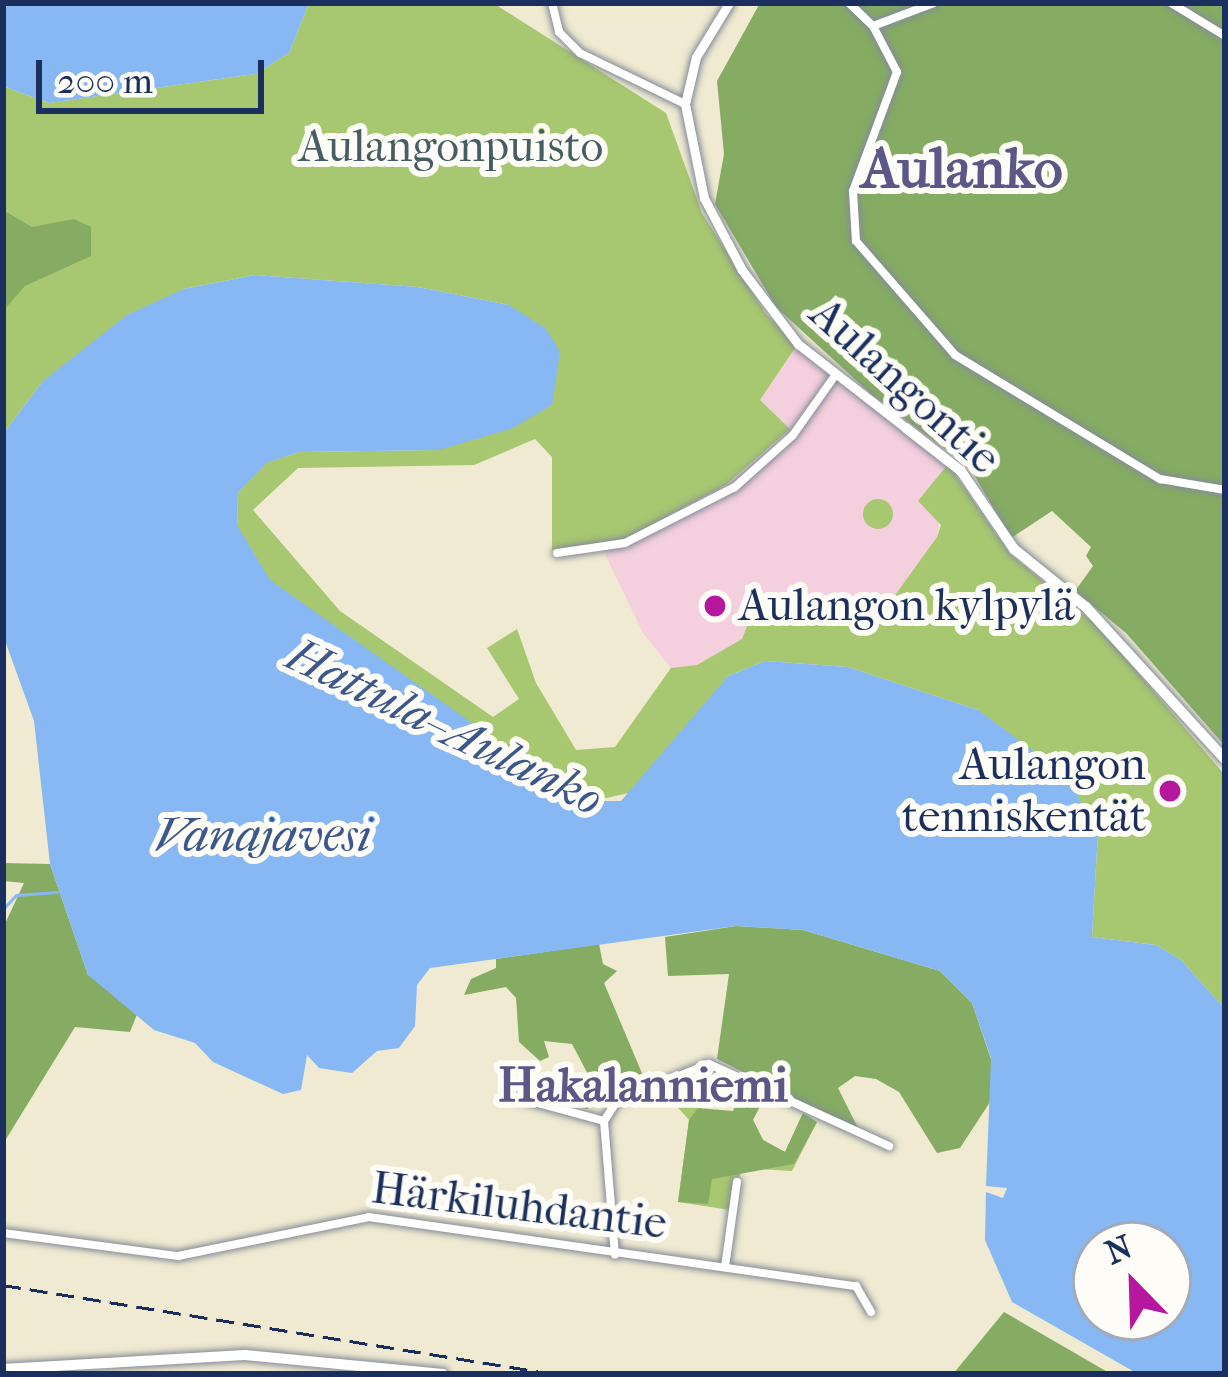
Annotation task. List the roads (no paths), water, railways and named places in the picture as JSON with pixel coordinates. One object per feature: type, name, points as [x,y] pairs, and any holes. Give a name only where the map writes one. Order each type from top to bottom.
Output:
[{"type":"main road","name":"Aulangontie","points":[[906,428],[961,472],[1014,549],[1086,607],[1225,759]]},
{"type":"main road","points":[[3,1369],[50,1372],[245,1355],[442,1374]]},
{"type":"street","points":[[552,3],[560,32],[580,53],[686,104]]},
{"type":"street","name":"Aulangontie","points":[[729,3],[696,57],[686,104],[691,156],[722,236],[778,321],[833,377],[906,428]]},
{"type":"street","points":[[849,3],[873,26],[897,72],[850,215],[870,264],[956,356],[1160,479],[1225,490]]},
{"type":"street","points":[[873,26],[934,3]]},
{"type":"street","points":[[1171,3],[1225,36]]},
{"type":"street","points":[[557,553],[625,543],[735,487],[793,435],[833,377]]},
{"type":"street","points":[[615,1255],[604,1121],[617,1101],[710,1064],[889,1146]]},
{"type":"street","points":[[512,1096],[604,1121]]},
{"type":"street","points":[[725,1267],[737,1182]]},
{"type":"street","name":"Härkiluhdantie","points":[[3,1233],[178,1256],[369,1216],[615,1255],[856,1286],[871,1312]]},
{"type":"water","points":[[3,3],[309,3],[289,53],[255,74],[49,103],[3,86]]},
{"type":"water","name":"Vanajavesi","points":[[255,275],[418,287],[509,305],[546,329],[560,352],[552,405],[513,428],[439,450],[299,452],[266,463],[238,493],[237,525],[270,580],[558,784],[594,801],[621,801],[728,676],[765,661],[848,667],[978,710],[1066,775],[1098,832],[1092,937],[1156,945],[1181,960],[1225,1009],[1225,1374],[1138,1374],[1080,1341],[1192,1341],[1192,1221],[1072,1221],[1072,1336],[1012,1302],[985,1240],[986,1192],[1003,1198],[1007,1188],[986,1186],[991,1058],[972,1003],[940,971],[803,930],[736,926],[430,968],[417,985],[415,1026],[399,1048],[377,1051],[352,1073],[319,1068],[307,1055],[301,1090],[283,1094],[213,1062],[195,1043],[154,1030],[88,975],[50,864],[34,721],[3,635],[3,434],[43,381],[127,315],[184,289]]},
{"type":"waterway","points":[[3,909],[16,895],[57,892]]},
{"type":"railway","points":[[3,1285],[554,1374]]},
{"type":"place","name":"Aulangon kylpylä","points":[[715,606]]},
{"type":"place","name":"Aulangon tenniskentät","points":[[1170,791]]},
{"type":"district","name":"Aulanko","points":[[962,169]]},
{"type":"district","name":"Hakalanniemi","points":[[643,1086]]},
{"type":"park label","name":"Aulangonpuisto","points":[[451,147]]},
{"type":"water label","name":"Hattula–Aulanko","points":[[445,727]]}]
